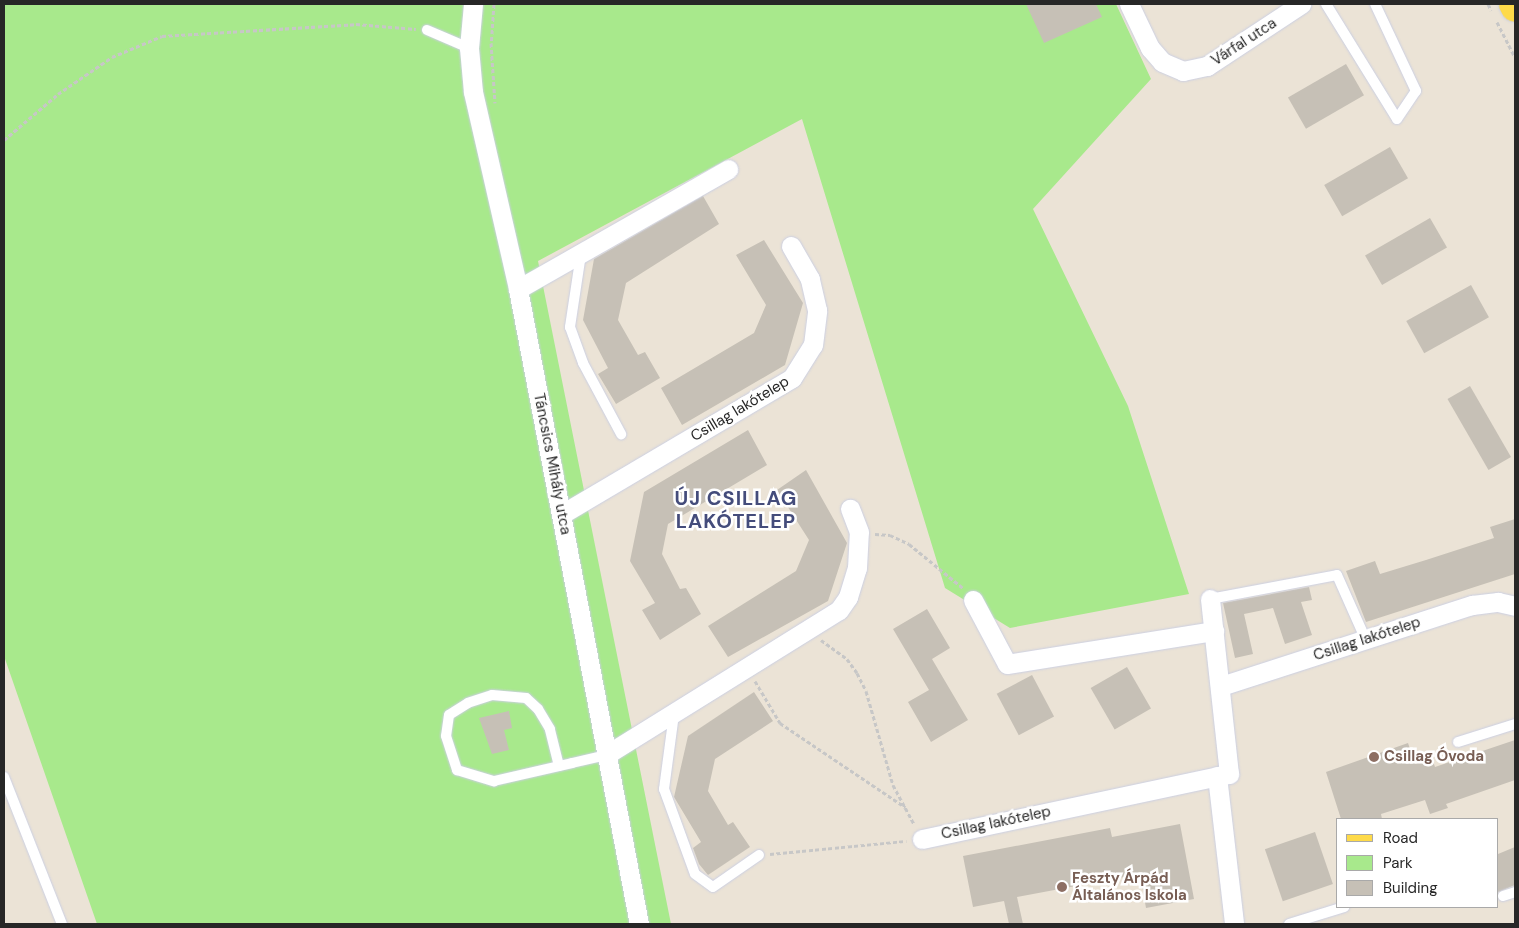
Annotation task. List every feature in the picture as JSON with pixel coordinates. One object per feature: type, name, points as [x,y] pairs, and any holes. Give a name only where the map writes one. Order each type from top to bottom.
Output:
[{"type":"main road","points":[[1513,4],[1515,8]]},
{"type":"street","name":"Táncsics Mihály utca","points":[[473,4],[469,48],[473,92],[518,289],[639,924]]},
{"type":"street","name":"Várfal utca","points":[[1129,4],[1150,48],[1162,62],[1183,71],[1208,66],[1301,4]]},
{"type":"street","points":[[518,289],[728,169]]},
{"type":"street","name":"Csillag lakótelep","points":[[562,514],[792,378],[813,345],[817,310],[810,279],[791,246]]},
{"type":"street","points":[[606,755],[839,610],[848,597],[857,568],[859,532],[850,509]]},
{"type":"street","points":[[1210,599],[1229,774],[1217,776],[1234,924]]},
{"type":"street","points":[[973,600],[1007,664],[1214,631]]},
{"type":"street","name":"Csillag lakótelep","points":[[1220,686],[1472,605],[1498,602],[1515,606]]},
{"type":"street","name":"Csillag lakótelep","points":[[922,839],[1217,776]]},
{"type":"lane","points":[[1326,4],[1397,119],[1416,91],[1375,4]]},
{"type":"lane","points":[[426,30],[469,48]]},
{"type":"lane","points":[[580,254],[570,328],[583,363],[621,434]]},
{"type":"lane","points":[[1210,599],[1337,575],[1366,640]]},
{"type":"lane","points":[[559,766],[550,729],[538,709],[526,698],[492,695],[468,703],[449,715],[446,736],[457,770],[494,781],[559,766],[606,755]]},
{"type":"lane","points":[[674,714],[664,789],[695,874],[713,887],[759,855]]},
{"type":"lane","points":[[1458,742],[1515,724]]},
{"type":"lane","points":[[4,777],[62,924]]},
{"type":"lane","points":[[1503,896],[1515,892]]},
{"type":"lane","points":[[1288,924],[1341,908]]},
{"type":"path","points":[[494,4],[492,85],[497,112]]},
{"type":"path","points":[[1488,4],[1515,58]]},
{"type":"path","points":[[4,140],[58,94],[112,57],[162,36],[356,24],[426,30]]},
{"type":"path","points":[[859,532],[890,535],[909,544],[960,584],[973,600]]},
{"type":"path","points":[[759,855],[922,839],[892,785],[866,691],[857,672],[833,647],[806,630]]},
{"type":"path","points":[[747,668],[780,722],[905,808]]},
{"type":"green space","points":[[4,4],[1116,4],[1151,79],[1033,209],[1128,406],[1189,594],[1010,628],[945,588],[802,119],[538,261],[671,924],[97,924],[4,656]]},
{"type":"building","points":[[1026,4],[1096,4],[1102,17],[1044,43]]},
{"type":"building","points":[[1346,64],[1364,95],[1306,129],[1288,98]]},
{"type":"building","points":[[1390,147],[1408,178],[1342,216],[1324,185]]},
{"type":"building","points":[[703,196],[719,224],[626,283],[618,320],[638,355],[645,352],[660,378],[616,404],[598,374],[608,368],[583,320],[594,259]]},
{"type":"building","points":[[1430,218],[1447,247],[1382,285],[1365,256]]},
{"type":"building","points":[[764,240],[803,303],[785,365],[682,425],[661,388],[754,333],[766,305],[736,255]]},
{"type":"building","points":[[1471,285],[1489,317],[1424,353],[1406,321]]},
{"type":"building","points":[[1470,386],[1511,457],[1488,470],[1447,399]]},
{"type":"building","points":[[748,430],[767,465],[668,524],[662,554],[680,589],[686,588],[701,614],[660,640],[642,610],[655,603],[630,561],[644,492]]},
{"type":"building","points":[[806,470],[847,543],[828,601],[728,657],[708,626],[796,571],[809,540],[777,490]]},
{"type":"building","points":[[1515,519],[1515,574],[1366,622],[1346,571],[1375,561],[1380,574],[1426,560],[1494,538],[1490,527]]},
{"type":"building","points":[[1309,587],[1312,600],[1301,602],[1312,635],[1285,644],[1273,608],[1244,614],[1253,654],[1235,658],[1223,603]]},
{"type":"building","points":[[927,609],[950,648],[932,659],[968,720],[931,742],[908,702],[929,690],[893,629]]},
{"type":"building","points":[[1127,667],[1151,709],[1115,730],[1091,688]]},
{"type":"building","points":[[1032,675],[1054,716],[1019,735],[997,694]]},
{"type":"building","points":[[754,692],[773,721],[715,759],[708,791],[728,825],[733,822],[750,847],[708,875],[699,864],[693,848],[701,842],[674,797],[688,736]]},
{"type":"building","points":[[509,711],[512,728],[504,730],[509,750],[492,754],[479,718]]},
{"type":"building","points":[[1515,740],[1515,780],[1446,804],[1448,808],[1430,814],[1425,800],[1381,814],[1382,818],[1341,818],[1326,772],[1408,743],[1415,764],[1432,758],[1435,767]]},
{"type":"building","points":[[1180,824],[1194,899],[1146,908],[1140,874],[1017,897],[1023,924],[1009,924],[1004,901],[973,907],[963,856],[1110,828],[1112,837]]},
{"type":"building","points":[[1315,832],[1333,884],[1283,901],[1265,849]]},
{"type":"building","points":[[1515,847],[1515,885],[1499,892],[1499,854]]},
{"type":"place","name":"Csillag Óvoda","points":[[1374,757]]},
{"type":"place","name":"Feszty Árpád Általános Iskola","points":[[1062,887]]},
{"type":"district","name":"ÚJ CSILLAG LAKÓTELEP","points":[[736,510]]}]
